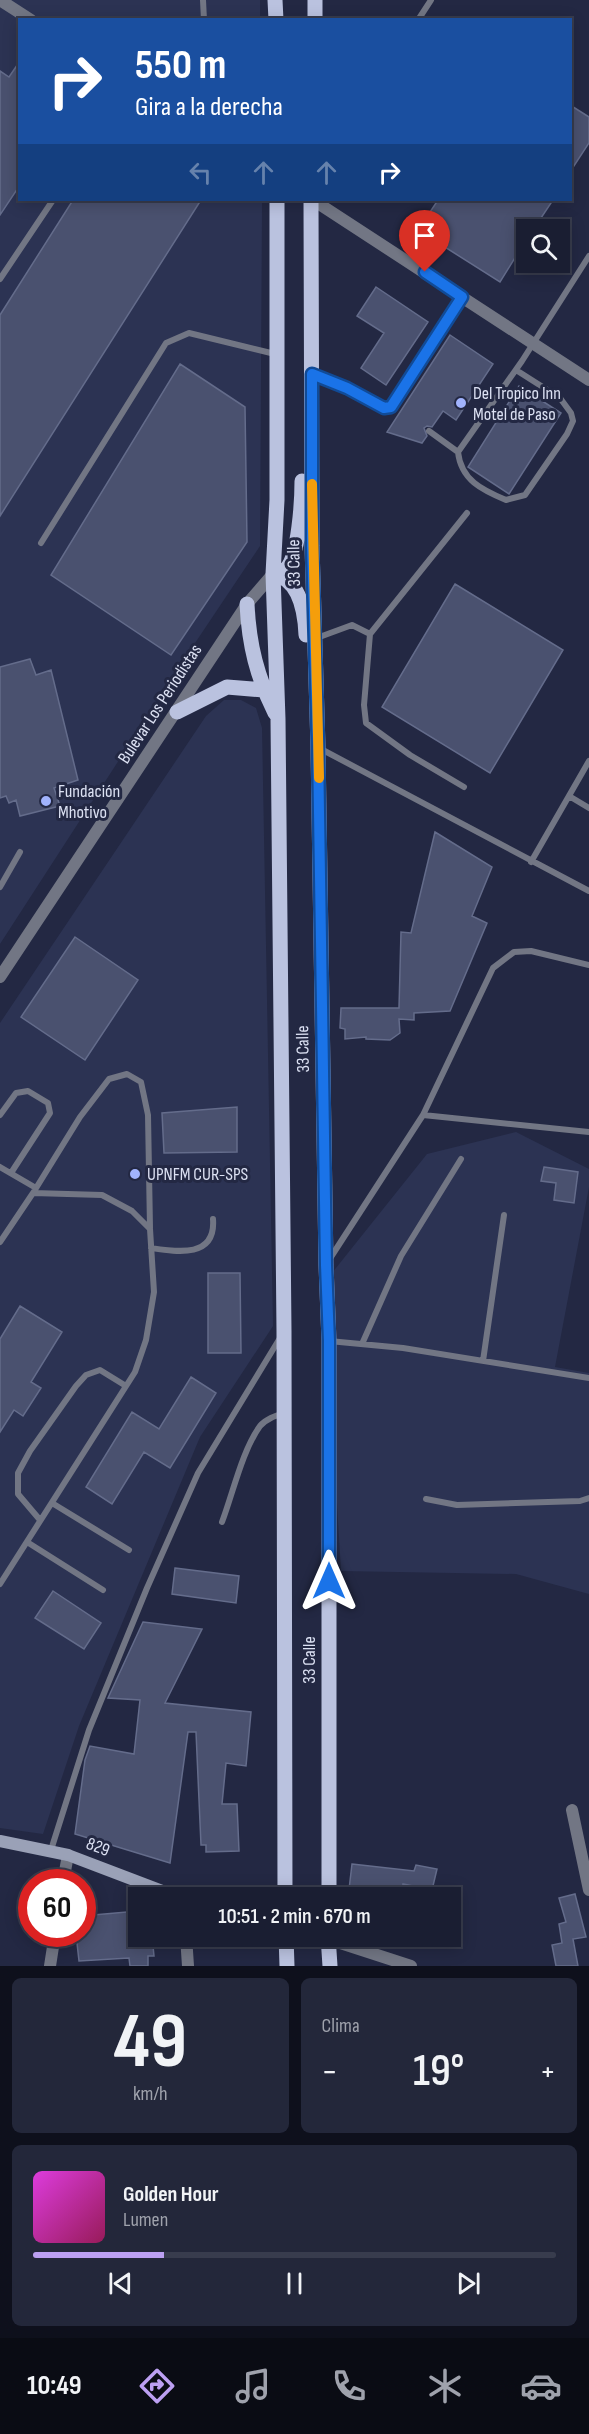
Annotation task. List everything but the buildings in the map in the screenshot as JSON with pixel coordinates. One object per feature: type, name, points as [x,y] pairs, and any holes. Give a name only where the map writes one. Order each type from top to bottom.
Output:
[{"type":"main road","points":[[275,0],[276,18]]},
{"type":"main road","points":[[315,0],[315,18]]},
{"type":"main road","name":"33 Calle","points":[[277,201],[277,500],[273,574],[278,719],[285,1413],[285,1887]]},
{"type":"main road","name":"33 Calle","points":[[312,201],[311,640],[318,747],[329,1341],[328,1887]]},
{"type":"main road","points":[[273,574],[284,571],[289,566],[297,539],[304,450],[312,423]]},
{"type":"main road","points":[[273,574],[283,576],[288,580],[299,597],[311,640]]},
{"type":"main road","points":[[247,604],[248,638],[264,690],[278,719]]},
{"type":"main road","points":[[177,712],[227,687],[264,690]]},
{"type":"main road","points":[[286,1947],[287,1966]]},
{"type":"main road","points":[[329,1947],[330,1966]]},
{"type":"street","points":[[0,0],[28,18]]},
{"type":"street","points":[[314,201],[589,380]]},
{"type":"street","name":"Bulevar Los Periodistas","points":[[0,977],[247,604],[273,574]]},
{"type":"street","points":[[572,1810],[589,1890]]},
{"type":"street","name":"829","points":[[0,1841],[68,1855],[152,1887]]},
{"type":"street","points":[[65,1869],[68,1855]]},
{"type":"street","points":[[50,1966],[53,1947]]},
{"type":"street","points":[[187,1947],[188,1966]]},
{"type":"street","points":[[355,1947],[411,1966]]},
{"type":"lane","points":[[203,0],[204,18]]},
{"type":"lane","points":[[419,18],[431,0]]},
{"type":"lane","points":[[0,279],[52,201]]},
{"type":"lane","points":[[516,370],[560,398],[571,413],[573,421],[567,434],[525,495],[506,501],[480,489],[465,475],[459,463],[458,452],[516,370],[589,256]]},
{"type":"lane","points":[[391,407],[462,297]]},
{"type":"lane","points":[[41,543],[166,343],[189,333],[276,354]]},
{"type":"lane","points":[[312,374],[347,388],[384,408],[391,407],[399,413]]},
{"type":"lane","points":[[429,431],[458,452]]},
{"type":"lane","points":[[464,787],[410,755],[366,723],[363,705],[370,634],[467,513]]},
{"type":"lane","points":[[311,640],[352,625],[370,634]]},
{"type":"lane","points":[[318,747],[589,891]]},
{"type":"lane","points":[[531,862],[589,761]]},
{"type":"lane","points":[[569,796],[589,808]]},
{"type":"lane","points":[[0,887],[20,852]]},
{"type":"lane","points":[[326,1265],[423,1115],[493,968],[514,952],[531,951],[589,965]]},
{"type":"lane","points":[[0,1242],[80,1117],[109,1079],[127,1074],[141,1082],[148,1115],[150,1229],[154,1292],[146,1340],[135,1372],[0,1584]]},
{"type":"lane","points":[[0,1115],[16,1093],[28,1091],[48,1102],[50,1113],[11,1173]]},
{"type":"lane","points":[[423,1115],[589,1132]]},
{"type":"lane","points":[[362,1344],[400,1256],[461,1159]]},
{"type":"lane","points":[[0,1167],[34,1190],[102,1195],[132,1211],[150,1229]]},
{"type":"lane","points":[[483,1361],[504,1215]]},
{"type":"lane","points":[[151,1248],[192,1251],[208,1244],[214,1233],[213,1219]]},
{"type":"lane","points":[[51,1850],[89,1730],[147,1588],[198,1473],[284,1331]]},
{"type":"lane","points":[[329,1341],[403,1348],[589,1378]]},
{"type":"lane","points":[[40,1520],[18,1494],[18,1473],[30,1450],[66,1397],[86,1375],[100,1370],[126,1386]]},
{"type":"lane","points":[[222,1522],[248,1447],[261,1425],[285,1413]]},
{"type":"lane","points":[[426,1499],[458,1505],[580,1501],[589,1498]]},
{"type":"lane","points":[[52,1503],[129,1550]]},
{"type":"lane","points":[[27,1542],[103,1590]]},
{"type":"shaded area","points":[[0,0],[260,0],[260,18],[18,18],[18,201],[262,201],[260,546],[0,944]]},
{"type":"shaded area","name":"UPNFM CUR-SPS","points":[[224,700],[241,700],[256,708],[262,728],[273,1326],[200,1437],[79,1726],[43,1834],[0,1828],[0,1023],[206,716]]},
{"type":"shaded area","points":[[516,1132],[589,1169],[589,1187],[555,1367],[589,1373],[589,1594],[516,1574],[341,1571],[324,1283],[427,1154]]},
{"type":"slow traffic","points":[[312,484],[319,778]]},
{"type":"place","name":"Del Tropico Inn Motel de Paso","points":[[461,403]]},
{"type":"place","name":"Fundación Mhotivo","points":[[46,801]]},
{"type":"place","name":"UPNFM CUR-SPS","points":[[135,1174]]},
{"type":"route","points":[[329,1581],[329,1341],[312,546],[312,374],[347,388],[384,408],[391,407],[462,297],[425,272]]}]
